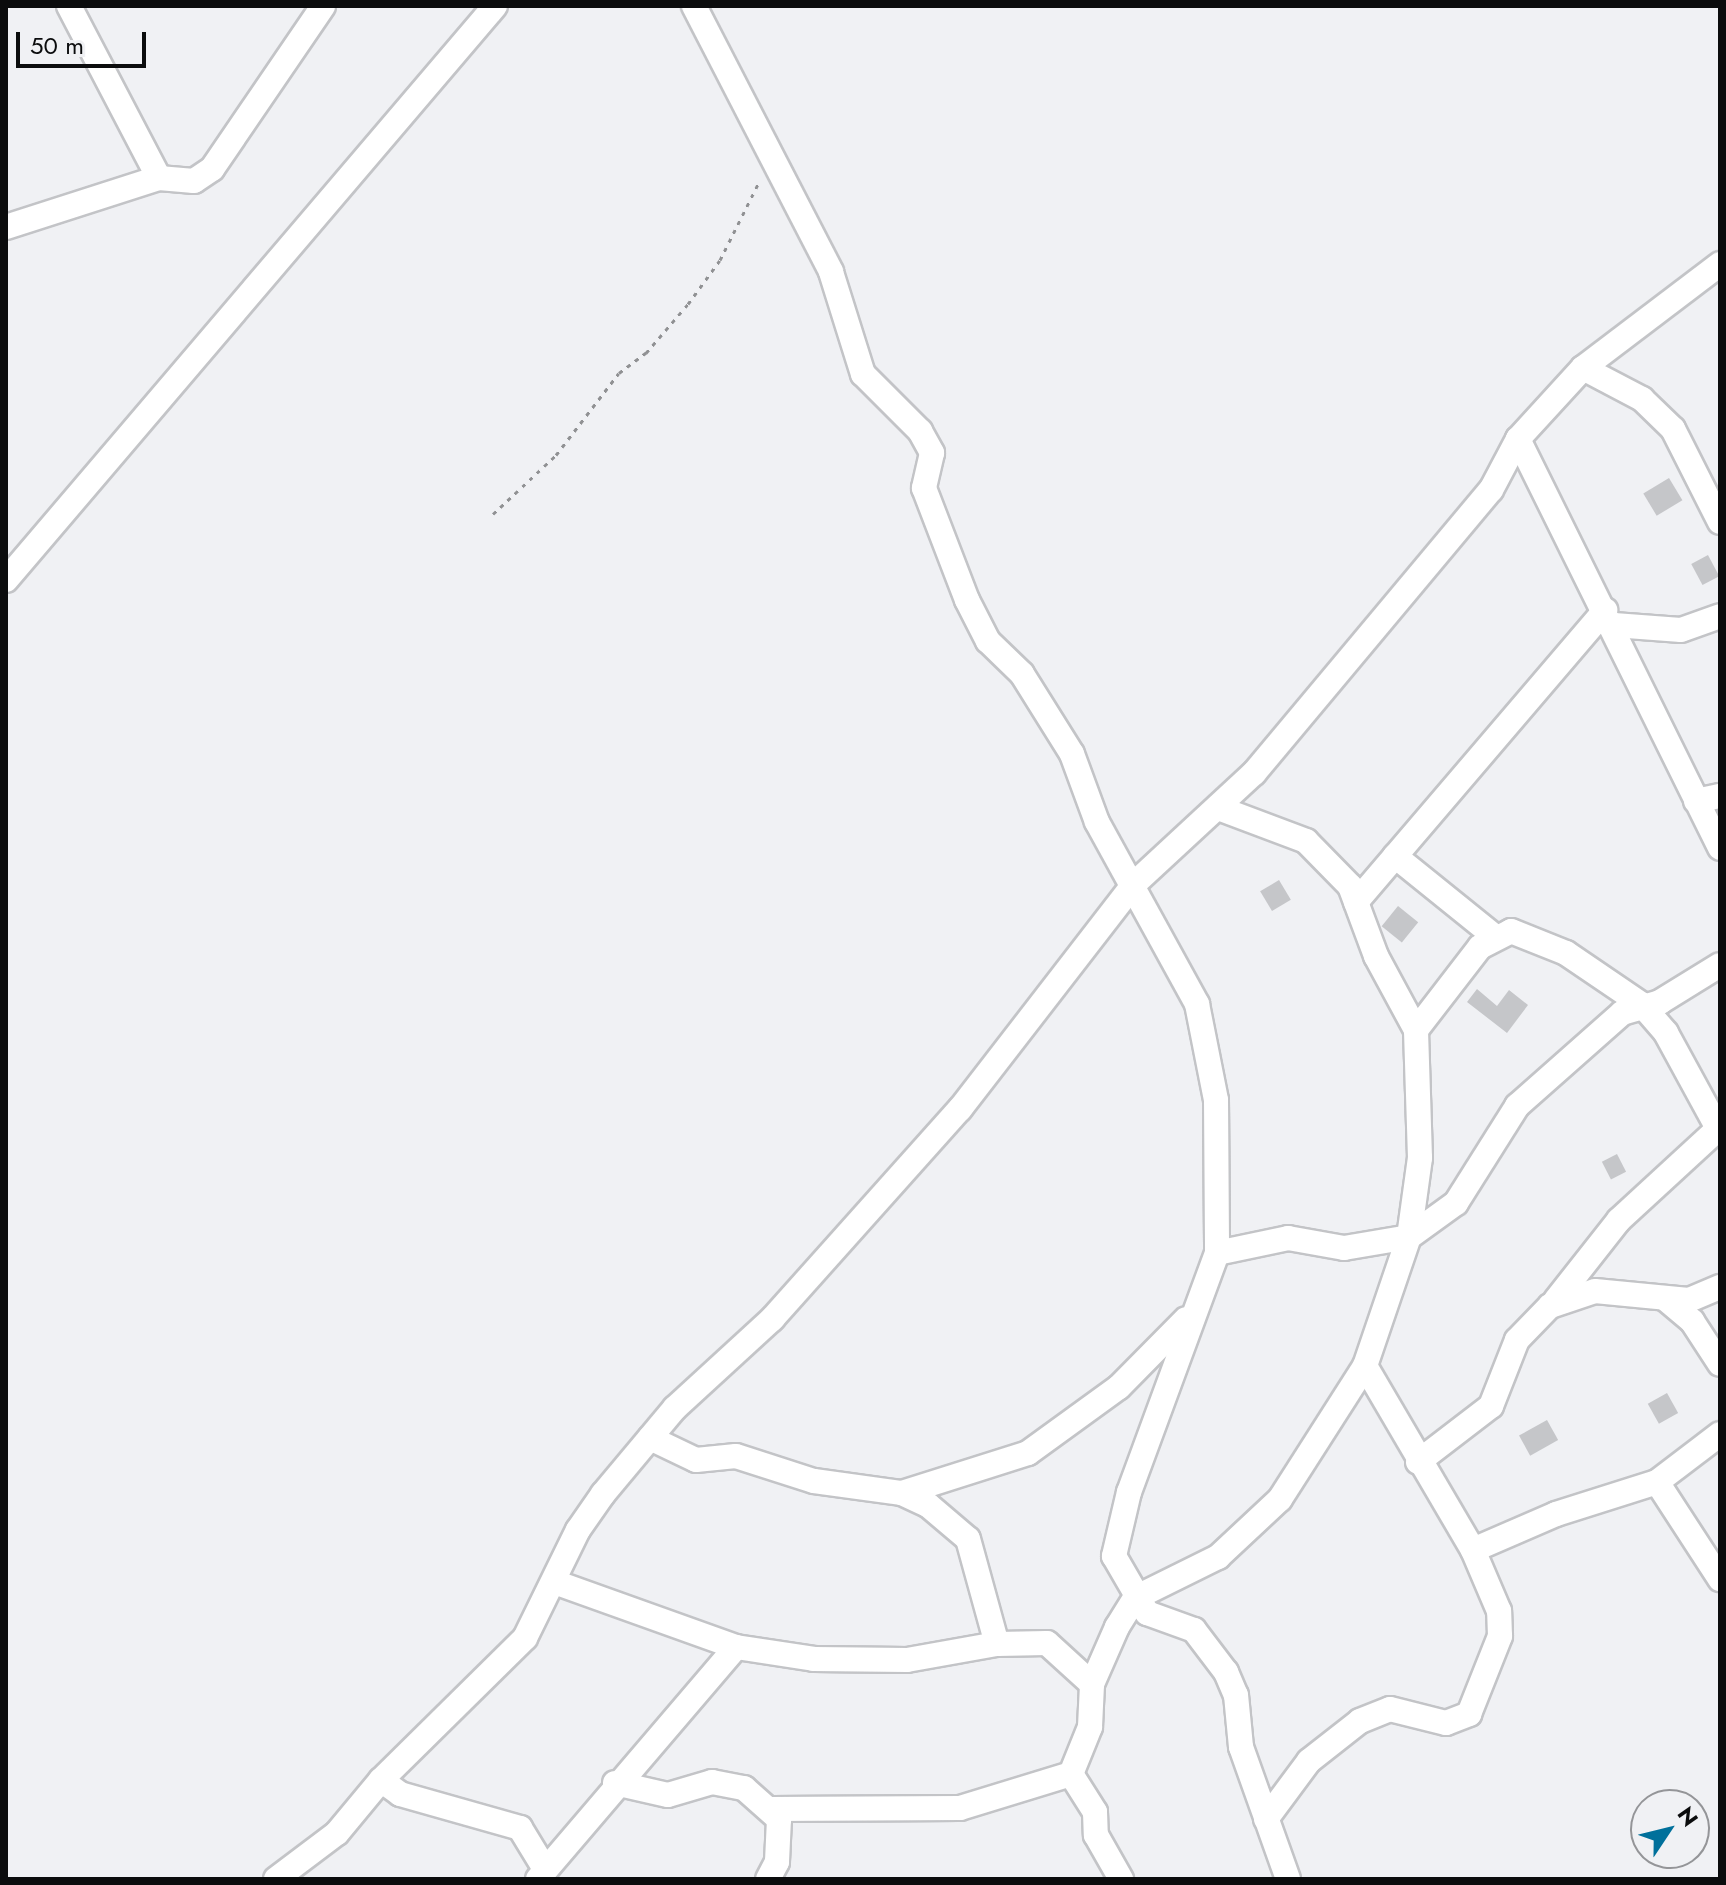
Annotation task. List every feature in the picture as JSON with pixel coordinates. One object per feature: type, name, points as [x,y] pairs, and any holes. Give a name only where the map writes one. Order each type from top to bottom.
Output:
[{"type":"street","points":[[69,6],[159,178]]},
{"type":"street","points":[[6,227],[159,178],[194,181],[212,169],[323,6]]},
{"type":"street","points":[[6,580],[495,6]]},
{"type":"street","points":[[694,6],[831,272],[863,374],[920,431],[932,453],[924,488],[967,600],[988,641],[1022,674],[1072,754],[1097,822],[1134,884],[1197,1004],[1216,1100],[1217,1253],[1129,1492],[1114,1556],[1135,1598],[1147,1613],[1194,1630],[1212,1646],[1236,1695],[1241,1747],[1288,1879]]},
{"type":"street","points":[[291,1875],[337,1833],[381,1780],[525,1638],[557,1583],[578,1530],[650,1438],[675,1408],[772,1319],[960,1109],[1134,884],[1221,809],[1491,490],[1518,439],[1583,368],[1720,264]]},
{"type":"street","points":[[1583,368],[1642,399],[1673,429],[1720,522]]},
{"type":"street","points":[[1518,439],[1610,618],[1720,848]]},
{"type":"street","points":[[1610,618],[1681,630],[1720,616]]},
{"type":"street","points":[[1356,902],[1610,618]]},
{"type":"street","points":[[1696,801],[1720,796]]},
{"type":"street","points":[[1071,1774],[1090,1727],[1092,1684],[1135,1598],[1218,1557],[1249,1532],[1295,1479],[1365,1366],[1409,1237],[1420,1158],[1416,1030],[1350,886],[1306,841],[1221,809]]},
{"type":"street","points":[[1395,856],[1494,936]]},
{"type":"street","points":[[1416,1030],[1494,936],[1511,931],[1538,937],[1641,1004],[1666,1033],[1719,1130],[1619,1220],[1550,1306],[1517,1340],[1491,1406],[1418,1462]]},
{"type":"street","points":[[1217,1253],[1288,1238],[1344,1248],[1409,1237],[1456,1203],[1517,1106],[1622,1013],[1641,1004],[1668,998],[1720,965]]},
{"type":"street","points":[[1550,1306],[1595,1291],[1689,1300],[1720,1287]]},
{"type":"street","points":[[1667,1300],[1692,1321],[1720,1364]]},
{"type":"street","points":[[902,1493],[1028,1453],[1119,1387],[1198,1305]]},
{"type":"street","points":[[1266,1819],[1309,1761],[1360,1721],[1390,1709],[1446,1723],[1474,1708],[1502,1625],[1473,1550],[1418,1462],[1365,1366]]},
{"type":"street","points":[[1473,1550],[1581,1505],[1657,1482],[1720,1434]]},
{"type":"street","points":[[650,1438],[696,1460],[736,1456],[814,1481],[902,1493],[928,1505],[968,1539],[997,1644]]},
{"type":"street","points":[[1657,1482],[1720,1579]]},
{"type":"street","points":[[557,1583],[736,1647],[814,1659],[907,1660],[997,1644],[1047,1643],[1092,1684]]},
{"type":"street","points":[[381,1780],[400,1794],[520,1828],[542,1874],[615,1783],[736,1647]]},
{"type":"street","points":[[615,1783],[668,1795],[699,1784],[728,1784],[772,1809],[960,1808],[1071,1774]]},
{"type":"street","points":[[1071,1774],[1095,1812],[1096,1835],[1121,1879]]},
{"type":"street","points":[[768,1879],[781,1834],[772,1809]]},
{"type":"path","points":[[493,514],[556,455],[619,373],[646,353],[688,304],[720,260],[769,155]]},
{"type":"building","points":[[1669,478],[1682,500],[1657,516],[1643,493]]},
{"type":"building","points":[[1708,555],[1719,576],[1702,585],[1691,564]]},
{"type":"building","points":[[1279,880],[1291,900],[1272,911],[1260,891]]},
{"type":"building","points":[[1398,906],[1418,922],[1402,943],[1382,926]]},
{"type":"building","points":[[1477,989],[1497,1006],[1509,990],[1528,1005],[1507,1033],[1467,1002]]},
{"type":"building","points":[[1617,1154],[1626,1172],[1611,1180],[1602,1162]]},
{"type":"building","points":[[1667,1393],[1678,1413],[1659,1424],[1648,1404]]},
{"type":"building","points":[[1547,1420],[1558,1440],[1530,1456],[1519,1436]]}]
